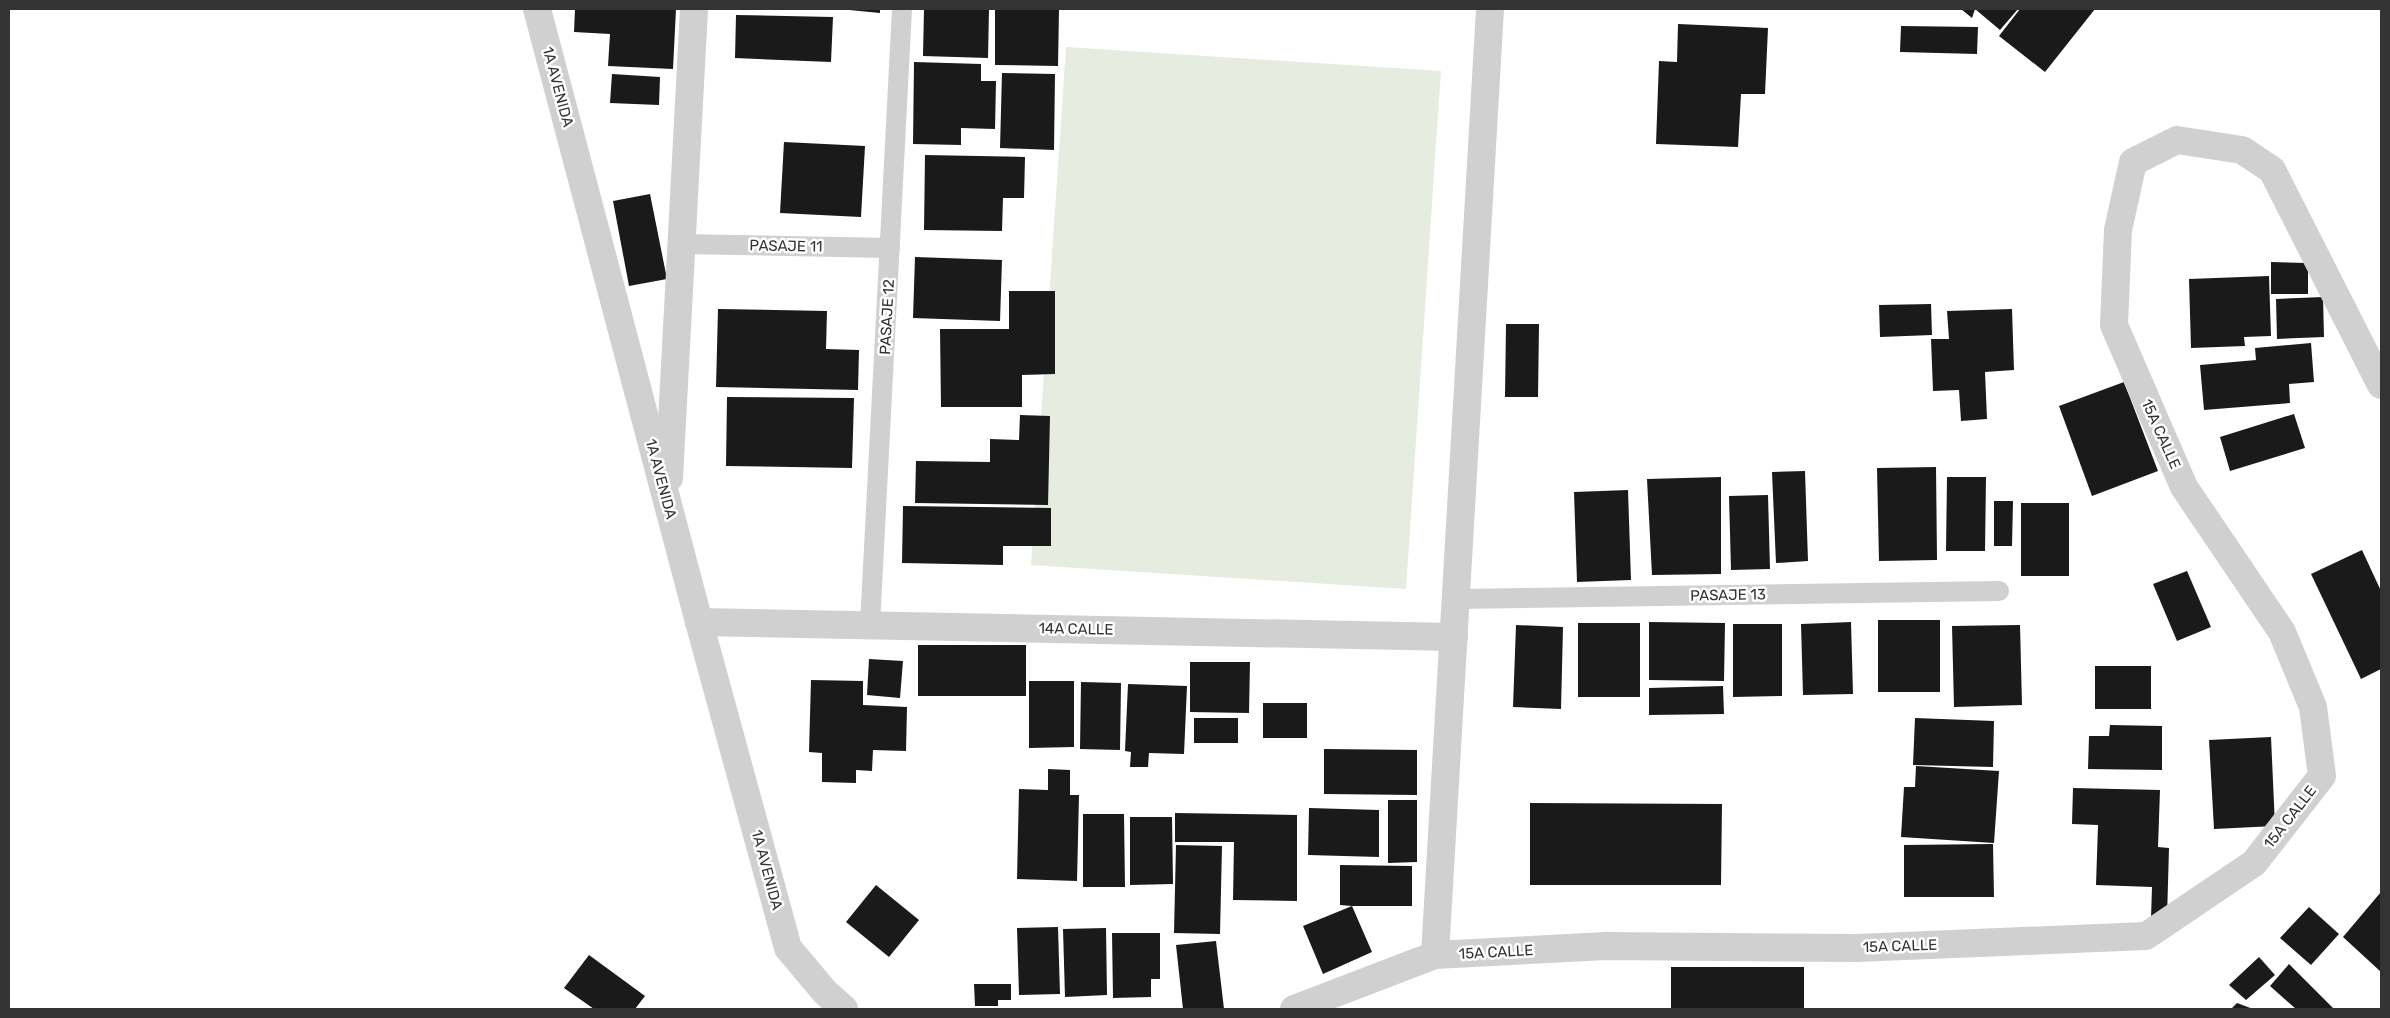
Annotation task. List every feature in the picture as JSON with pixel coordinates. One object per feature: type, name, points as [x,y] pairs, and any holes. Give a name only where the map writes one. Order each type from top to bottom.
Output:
[{"type":"street","name":"1A AVENIDA","points":[[537,9],[699,622],[788,948],[825,992],[844,1009]]},
{"type":"street","points":[[668,505],[694,9]]},
{"type":"street","points":[[1435,955],[1490,9]]},
{"type":"street","name":"15A CALLE","points":[[1294,1009],[1435,955],[1606,946],[1856,948],[2146,936],[2254,863],[2322,776],[2313,707],[2282,632],[2184,487],[2114,325],[2118,230],[2132,162],[2177,140],[2242,150],[2272,170],[2381,385]]},
{"type":"street","name":"14A CALLE","points":[[699,622],[1454,637]]},
{"type":"lane","name":"PASAJE 12","points":[[870,625],[902,9]]},
{"type":"lane","name":"PASAJE 11","points":[[682,244],[890,248]]},
{"type":"lane","name":"PASAJE 13","points":[[1456,598],[1999,591]]},
{"type":"shaded area","points":[[1066,47],[1441,71],[1406,589],[1031,565]]},
{"type":"building","points":[[575,9],[676,9],[673,69],[608,66],[610,34],[574,32]]},
{"type":"building","points":[[839,9],[880,9],[880,13]]},
{"type":"building","points":[[924,9],[989,9],[988,58],[923,56]]},
{"type":"building","points":[[995,9],[1059,9],[1058,66],[995,65]]},
{"type":"building","points":[[1961,9],[1975,9],[1972,18]]},
{"type":"building","points":[[1975,9],[2018,9],[2000,30]]},
{"type":"building","points":[[2020,9],[2095,9],[2045,72],[1999,36]]},
{"type":"building","points":[[736,15],[833,17],[831,62],[735,58]]},
{"type":"building","points":[[1678,24],[1768,28],[1765,94],[1741,94],[1738,147],[1656,144],[1659,61],[1677,62]]},
{"type":"building","points":[[1901,26],[1978,27],[1977,54],[1900,52]]},
{"type":"building","points":[[914,62],[981,64],[981,81],[996,81],[995,129],[961,128],[961,145],[913,144]]},
{"type":"building","points":[[1002,73],[1055,74],[1054,150],[1000,148]]},
{"type":"building","points":[[612,74],[660,77],[659,105],[610,103]]},
{"type":"building","points":[[784,142],[865,146],[861,217],[780,213]]},
{"type":"building","points":[[925,155],[1025,157],[1024,198],[1003,198],[1002,231],[924,230]]},
{"type":"building","points":[[650,194],[667,279],[629,286],[613,201]]},
{"type":"building","points":[[915,257],[1002,260],[1000,321],[913,318]]},
{"type":"building","points":[[2271,262],[2308,263],[2308,294],[2271,294]]},
{"type":"building","points":[[2269,276],[2271,336],[2244,337],[2245,346],[2191,348],[2189,279]]},
{"type":"building","points":[[1009,291],[1055,291],[1055,374],[1022,375],[1022,407],[941,407],[940,329],[1009,329]]},
{"type":"building","points":[[2323,297],[2324,337],[2277,339],[2276,299]]},
{"type":"building","points":[[1931,304],[1932,335],[1880,337],[1879,305]]},
{"type":"building","points":[[718,309],[827,311],[826,349],[859,350],[858,390],[716,387]]},
{"type":"building","points":[[2012,309],[2014,370],[1985,372],[1987,419],[1961,421],[1959,390],[1933,391],[1931,339],[1949,339],[1947,311]]},
{"type":"building","points":[[1506,324],[1539,324],[1538,397],[1505,397]]},
{"type":"building","points":[[2311,343],[2314,382],[2289,384],[2290,403],[2204,410],[2200,365],[2256,360],[2255,348]]},
{"type":"building","points":[[2124,382],[2158,471],[2092,496],[2059,406]]},
{"type":"building","points":[[727,397],[854,398],[852,468],[726,466]]},
{"type":"building","points":[[2294,414],[2305,448],[2230,471],[2220,437]]},
{"type":"building","points":[[1020,415],[1050,416],[1048,505],[915,503],[916,461],[990,462],[990,439],[1019,440]]},
{"type":"building","points":[[1936,467],[1937,560],[1879,561],[1877,468]]},
{"type":"building","points":[[1805,471],[1808,561],[1776,563],[1772,472]]},
{"type":"building","points":[[1721,477],[1721,574],[1652,575],[1647,479]]},
{"type":"building","points":[[1947,477],[1986,477],[1985,551],[1946,551]]},
{"type":"building","points":[[1628,490],[1631,580],[1577,582],[1574,492]]},
{"type":"building","points":[[1768,495],[1770,569],[1731,570],[1729,496]]},
{"type":"building","points":[[1994,501],[2013,501],[2012,546],[1994,546]]},
{"type":"building","points":[[2021,503],[2069,503],[2069,576],[2021,576]]},
{"type":"building","points":[[903,506],[1051,508],[1051,546],[1003,546],[1003,565],[902,563]]},
{"type":"building","points":[[2362,550],[2381,591],[2381,669],[2361,679],[2311,574]]},
{"type":"building","points":[[2187,571],[2211,627],[2177,641],[2153,584]]},
{"type":"building","points":[[1878,620],[1940,620],[1940,692],[1878,692]]},
{"type":"building","points":[[1649,622],[1725,623],[1724,681],[1649,680]]},
{"type":"building","points":[[1851,622],[1853,694],[1803,695],[1801,624]]},
{"type":"building","points":[[1578,623],[1640,623],[1640,697],[1578,697]]},
{"type":"building","points":[[1733,624],[1782,624],[1782,696],[1733,697]]},
{"type":"building","points":[[1516,625],[1563,627],[1561,709],[1513,707]]},
{"type":"building","points":[[2020,625],[2022,705],[1954,707],[1952,626]]},
{"type":"building","points":[[918,645],[1026,645],[1026,696],[918,696]]},
{"type":"building","points":[[869,659],[903,661],[900,698],[867,695]]},
{"type":"building","points":[[1190,662],[1250,662],[1249,713],[1190,712]]},
{"type":"building","points":[[2095,666],[2151,666],[2151,709],[2095,709]]},
{"type":"building","points":[[811,680],[863,681],[863,705],[907,707],[906,751],[873,750],[872,771],[856,770],[856,783],[822,782],[822,753],[809,752]]},
{"type":"building","points":[[1029,681],[1074,681],[1074,747],[1029,748]]},
{"type":"building","points":[[1081,682],[1121,683],[1120,750],[1080,749]]},
{"type":"building","points":[[1128,684],[1187,686],[1184,754],[1149,753],[1148,767],[1130,767],[1131,752],[1125,751]]},
{"type":"building","points":[[1723,686],[1724,714],[1649,715],[1649,688]]},
{"type":"building","points":[[1263,703],[1307,703],[1307,738],[1263,738]]},
{"type":"building","points":[[1194,718],[1238,718],[1238,743],[1194,743]]},
{"type":"building","points":[[1915,718],[1994,721],[1993,767],[1913,765]]},
{"type":"building","points":[[2110,725],[2162,726],[2162,770],[2088,769],[2089,736],[2109,736]]},
{"type":"building","points":[[2271,737],[2275,826],[2214,829],[2209,740]]},
{"type":"building","points":[[1324,749],[1417,750],[1417,795],[1324,794]]},
{"type":"building","points":[[1916,766],[1999,771],[1994,843],[1901,837],[1904,787],[1915,787]]},
{"type":"building","points":[[1048,769],[1070,770],[1070,795],[1079,795],[1077,881],[1017,879],[1019,789],[1048,790]]},
{"type":"building","points":[[2073,788],[2160,790],[2158,847],[2169,848],[2167,918],[2151,918],[2152,887],[2096,885],[2098,825],[2072,824]]},
{"type":"building","points":[[1388,800],[1417,800],[1417,862],[1388,863]]},
{"type":"building","points":[[1530,803],[1722,804],[1721,885],[1530,885]]},
{"type":"building","points":[[1309,808],[1379,810],[1379,857],[1308,855]]},
{"type":"building","points":[[1175,813],[1297,815],[1297,901],[1233,900],[1234,842],[1175,842]]},
{"type":"building","points":[[1083,814],[1124,814],[1125,887],[1083,887]]},
{"type":"building","points":[[1130,817],[1172,817],[1173,884],[1130,885]]},
{"type":"building","points":[[1993,844],[1994,897],[1904,897],[1904,845]]},
{"type":"building","points":[[1176,845],[1222,846],[1220,934],[1174,933]]},
{"type":"building","points":[[1340,865],[1412,866],[1412,906],[1340,905]]},
{"type":"building","points":[[876,885],[919,920],[889,957],[846,922]]},
{"type":"building","points":[[2381,892],[2381,972],[2343,937]]},
{"type":"building","points":[[1352,906],[1372,952],[1323,974],[1303,926]]},
{"type":"building","points":[[2309,907],[2339,934],[2311,965],[2280,938]]},
{"type":"building","points":[[1058,927],[1060,994],[1019,995],[1017,928]]},
{"type":"building","points":[[1106,928],[1107,995],[1065,997],[1063,929]]},
{"type":"building","points":[[1112,933],[1160,933],[1160,979],[1151,979],[1151,997],[1113,998]]},
{"type":"building","points":[[1216,941],[1224,1009],[1183,1009],[1176,945]]},
{"type":"building","points":[[589,955],[645,996],[635,1009],[594,1009],[564,988]]},
{"type":"building","points":[[2259,957],[2275,975],[2246,1000],[2229,985]]},
{"type":"building","points":[[2289,964],[2334,1009],[2296,1009],[2270,986]]},
{"type":"building","points":[[1671,967],[1804,967],[1804,1009],[1671,1009]]},
{"type":"building","points":[[974,984],[1011,984],[1011,1000],[998,1000],[998,1006],[975,1006]]},
{"type":"building","points":[[2237,1003],[2253,1009],[2231,1009]]}]
